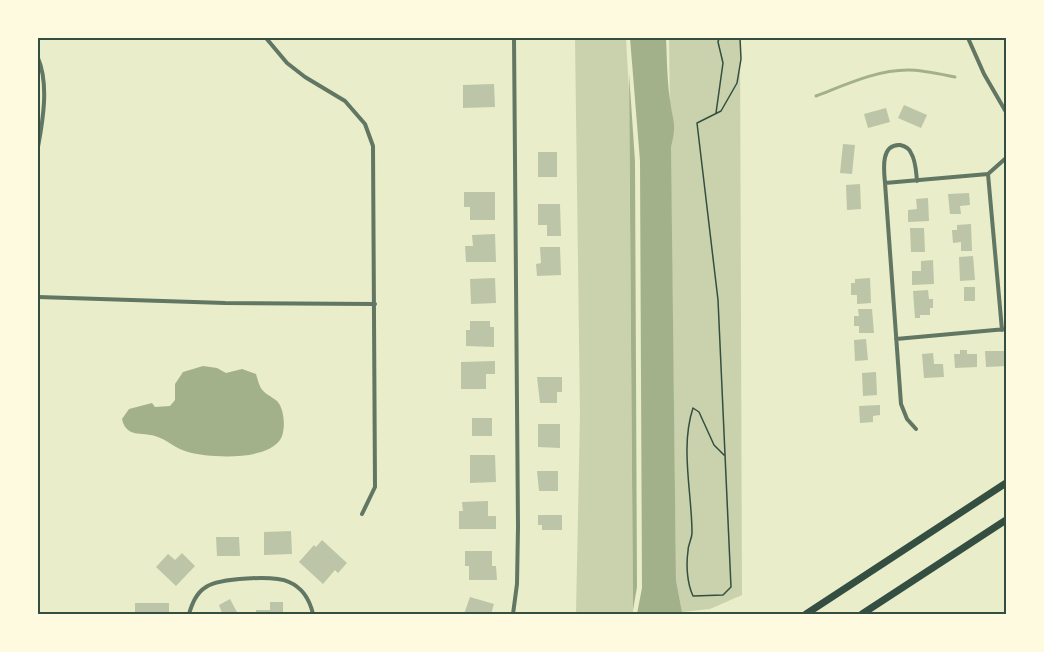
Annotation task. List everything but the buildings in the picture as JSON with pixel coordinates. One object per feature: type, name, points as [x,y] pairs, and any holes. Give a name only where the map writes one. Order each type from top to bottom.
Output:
[{"type":"highway","points":[[806,615],[1006,483]]},
{"type":"highway","points":[[862,615],[1006,520]]},
{"type":"street","points":[[266,38],[288,63],[305,77],[345,101],[365,124],[373,146],[375,165],[375,487],[362,514]]},
{"type":"street","points":[[513,615],[517,584],[518,527],[514,38]]},
{"type":"street","points":[[968,38],[984,74],[1006,112]]},
{"type":"street","points":[[38,58],[43,81],[43,105],[38,147]]},
{"type":"street","points":[[916,429],[907,419],[901,404],[885,183],[885,156],[891,148],[899,145],[910,150],[917,181]]},
{"type":"street","points":[[885,183],[988,174],[1006,158]]},
{"type":"street","points":[[896,339],[1004,330],[988,174]]},
{"type":"street","points":[[38,297],[225,303],[375,304]]},
{"type":"street","points":[[189,615],[193,601],[203,588],[217,581],[238,579],[277,579],[289,582],[301,590],[310,602],[314,615]]},
{"type":"path","points":[[716,114],[723,63],[719,38]]},
{"type":"path","points":[[724,455],[714,445],[699,412],[693,408],[689,420],[688,455],[693,536],[688,550],[688,586],[693,596],[723,595],[731,587],[718,300],[697,123],[721,111],[737,83],[741,59],[740,38]]},
{"type":"shaded area","points":[[575,38],[626,38],[629,92],[633,614],[576,614],[580,415]]},
{"type":"shaded area","points":[[630,38],[666,38],[668,85],[674,128],[671,147],[676,580],[682,612],[685,614],[637,614],[642,588],[640,161]]},
{"type":"shaded area","points":[[669,38],[740,38],[742,595],[710,609],[682,612],[676,580]]},
{"type":"shaded area","points":[[629,73],[635,161],[637,587],[633,610]]},
{"type":"shaded area","points":[[203,366],[217,368],[226,373],[242,369],[256,374],[262,389],[277,401],[282,409],[284,426],[282,436],[273,447],[250,455],[210,456],[188,452],[159,437],[131,432],[127,429],[122,419],[129,409],[152,403],[155,407],[170,406],[175,400],[175,384],[183,372]]},
{"type":"waterway","points":[[816,96],[861,79],[896,71],[920,71],[955,77]]}]
